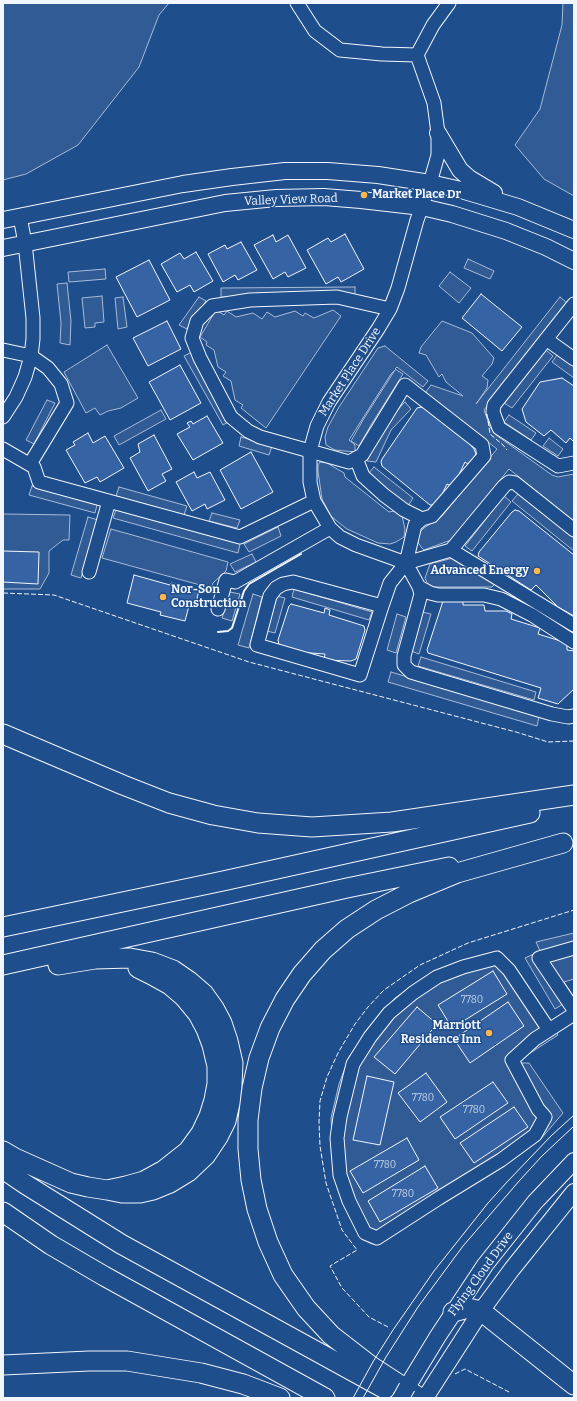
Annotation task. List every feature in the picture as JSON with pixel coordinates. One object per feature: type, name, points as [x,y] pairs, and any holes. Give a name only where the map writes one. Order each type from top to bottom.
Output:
[{"type":"highway","points":[[3,734],[169,803],[213,815],[258,823],[312,827],[392,822],[574,794]]},
{"type":"highway","points":[[3,927],[223,881],[574,804]]},
{"type":"highway","points":[[3,965],[324,893],[568,841]]},
{"type":"highway","points":[[420,1398],[371,1366],[331,1335],[306,1308],[283,1275],[268,1242],[257,1210],[251,1180],[248,1149],[248,1120],[252,1088],[259,1058],[270,1028],[285,999],[302,974],[323,950],[347,929],[376,910],[409,893],[457,873],[568,841]]},
{"type":"highway","points":[[3,973],[96,959],[130,966],[152,975],[170,985],[184,997],[198,1014],[212,1045],[217,1066],[214,1100],[209,1116],[201,1133],[188,1151],[164,1170],[144,1181],[107,1190],[88,1187],[66,1181],[3,1151]]},
{"type":"highway","points":[[3,1168],[25,1184],[121,1244],[402,1398]]},
{"type":"highway","points":[[3,1212],[51,1245],[104,1276],[325,1398]]},
{"type":"highway","points":[[453,1312],[468,1308],[481,1311],[574,1385]]},
{"type":"highway","points":[[3,1365],[55,1362],[128,1361],[162,1368],[201,1373],[243,1384],[280,1398]]},
{"type":"highway","points":[[3,1378],[162,1368]]},
{"type":"main road","points":[[438,133],[455,164],[463,172],[476,183],[518,207]]},
{"type":"main road","points":[[3,220],[183,184],[265,172],[328,171],[378,175],[430,183],[476,194],[518,207],[574,230]]},
{"type":"main road","name":"Valley View Road","points":[[3,248],[225,203],[276,198],[324,197],[422,207],[452,214],[546,247],[574,261]]},
{"type":"main road","name":"Flying Cloud Drive","points":[[402,1398],[416,1372],[453,1312],[485,1265],[535,1202],[574,1160]]},
{"type":"main road","name":"Flying Cloud Drive","points":[[425,1398],[481,1311],[512,1269],[574,1192]]},
{"type":"street","points":[[297,3],[315,31],[340,50],[382,54],[416,55],[433,25],[449,3]]},
{"type":"street","name":"Market Place Drive","points":[[406,563],[356,545],[340,537],[330,528],[314,501],[310,482],[310,451],[317,426],[329,402],[390,309],[398,288],[408,248],[438,155],[438,133],[434,103],[416,55]]},
{"type":"street","points":[[3,417],[16,397],[24,377],[31,356],[33,339],[33,318],[25,244],[20,217]]},
{"type":"street","points":[[382,606],[293,582],[283,584],[276,588],[270,596],[257,645],[360,675],[390,583],[406,563],[415,525],[422,519],[432,516],[484,456],[482,445],[405,385],[362,455],[349,462],[260,436],[248,431],[231,417],[200,358],[192,338],[198,321],[212,306],[250,300],[336,297],[390,309]]},
{"type":"street","points":[[574,304],[494,405],[493,412],[499,428],[558,466],[574,463]]},
{"type":"street","points":[[546,339],[574,359]]},
{"type":"street","points":[[3,350],[31,356],[48,368],[61,384],[67,403],[30,464]]},
{"type":"street","points":[[3,449],[34,467],[39,482],[240,537],[314,501]]},
{"type":"street","points":[[356,458],[363,476],[384,495],[404,510],[422,519]]},
{"type":"street","points":[[406,563],[451,550],[504,486],[509,482],[515,483],[574,530]]},
{"type":"street","points":[[89,572],[109,502]]},
{"type":"street","points":[[218,609],[226,580],[235,582],[330,528]]},
{"type":"street","points":[[451,550],[574,625]]},
{"type":"street","points":[[406,563],[420,587],[421,594],[404,656],[404,665],[411,672],[552,714],[568,717],[574,716]]},
{"type":"street","points":[[420,587],[438,595],[484,595],[501,599],[532,615],[574,642]]},
{"type":"street","points":[[574,948],[539,958],[574,1010]]},
{"type":"street","points":[[549,1030],[509,970],[497,958],[463,967],[437,977],[413,993],[389,1013],[370,1037],[353,1064],[340,1117],[337,1138],[340,1175],[349,1200],[365,1233],[377,1238],[501,1160],[535,1135],[545,1117],[538,1109],[512,1060],[535,1039],[574,1014]]},
{"type":"shaded area","points":[[3,3],[169,3],[159,15],[139,67],[78,145],[26,174],[3,180]]},
{"type":"shaded area","points":[[563,3],[574,3],[574,196],[544,179],[515,145],[540,109],[562,25]]},
{"type":"shaded area","points":[[468,259],[494,271],[490,279],[464,268]]},
{"type":"shaded area","points":[[105,269],[106,279],[69,282],[68,272]]},
{"type":"shaded area","points":[[450,272],[471,288],[459,303],[439,286]]},
{"type":"shaded area","points":[[67,283],[71,321],[70,345],[60,343],[61,323],[57,284]]},
{"type":"shaded area","points":[[355,287],[355,297],[221,297],[221,288]]},
{"type":"shaded area","points":[[102,296],[104,322],[95,323],[95,327],[85,328],[82,298]]},
{"type":"shaded area","points":[[123,297],[127,327],[118,329],[115,298]]},
{"type":"shaded area","points":[[199,297],[206,301],[187,329],[179,325]]},
{"type":"shaded area","points":[[560,297],[567,303],[484,410],[490,427],[496,435],[552,475],[558,477],[574,474],[574,521],[509,469],[451,540],[424,550],[417,541],[420,532],[442,516],[497,449],[425,393],[431,385],[463,396],[446,382],[442,374],[439,377],[426,355],[419,353],[421,347],[442,321],[472,333],[494,358],[492,364],[482,376],[488,380],[487,388],[476,404]]},
{"type":"shaded area","points":[[216,310],[224,315],[227,311],[236,317],[253,313],[262,319],[267,312],[275,317],[295,311],[303,316],[305,313],[314,318],[333,310],[341,316],[266,428],[241,408],[243,405],[235,400],[231,381],[223,376],[226,372],[218,367],[214,350],[206,345],[207,342],[200,337]]},
{"type":"shaded area","points":[[107,345],[138,398],[121,408],[108,411],[100,415],[95,408],[86,413],[64,372]]},
{"type":"shaded area","points":[[385,346],[428,381],[423,387],[397,367],[395,369],[403,374],[359,446],[351,441],[395,370],[349,440],[355,445],[355,452],[335,450],[326,445],[325,437],[328,427],[339,407],[378,348]]},
{"type":"shaded area","points":[[546,350],[553,356],[512,408],[504,403]]},
{"type":"shaded area","points":[[192,352],[230,421],[223,425],[184,356]]},
{"type":"shaded area","points":[[557,355],[574,367],[574,378],[552,362]]},
{"type":"shaded area","points":[[47,400],[55,403],[34,444],[26,440]]},
{"type":"shaded area","points":[[405,402],[411,409],[391,430],[376,462],[367,461],[384,424]]},
{"type":"shaded area","points":[[161,410],[166,419],[119,445],[114,436]]},
{"type":"shaded area","points":[[509,415],[536,433],[531,440],[504,422]]},
{"type":"shaded area","points":[[241,437],[272,446],[269,455],[239,446]]},
{"type":"shaded area","points":[[549,438],[563,449],[558,456],[543,446]]},
{"type":"shaded area","points":[[320,462],[327,463],[344,473],[345,477],[389,512],[394,511],[402,516],[405,529],[404,537],[390,544],[378,543],[347,529],[331,516],[322,499],[318,471],[318,465]]},
{"type":"shaded area","points":[[374,467],[413,498],[408,506],[368,474]]},
{"type":"shaded area","points":[[32,486],[97,505],[95,513],[29,495]]},
{"type":"shaded area","points":[[119,487],[187,506],[184,515],[116,496]]},
{"type":"shaded area","points":[[518,494],[574,538],[574,551],[512,501]]},
{"type":"shaded area","points":[[504,496],[511,502],[472,551],[465,546]]},
{"type":"shaded area","points":[[116,510],[240,544],[238,553],[113,518]]},
{"type":"shaded area","points":[[212,513],[240,520],[237,528],[209,521]]},
{"type":"shaded area","points":[[3,514],[70,515],[69,540],[63,540],[49,551],[49,573],[40,589],[3,589]]},
{"type":"shaded area","points":[[88,517],[98,520],[81,578],[71,575]]},
{"type":"shaded area","points":[[278,527],[281,536],[249,552],[244,544]]},
{"type":"shaded area","points":[[111,529],[228,562],[226,571],[213,583],[211,588],[102,558]]},
{"type":"shaded area","points":[[252,554],[256,562],[235,572],[230,564]]},
{"type":"shaded area","points":[[453,558],[495,584],[492,587],[434,587],[427,583],[425,578],[430,564]]},
{"type":"shaded area","points":[[294,589],[372,612],[369,620],[292,597]]},
{"type":"shaded area","points":[[230,592],[240,594],[232,621],[222,618]]},
{"type":"shaded area","points":[[253,594],[262,597],[249,648],[238,645]]},
{"type":"shaded area","points":[[277,596],[285,598],[275,633],[267,631]]},
{"type":"shaded area","points":[[422,612],[431,614],[419,654],[411,651]]},
{"type":"shaded area","points":[[397,614],[406,617],[396,653],[387,650]]},
{"type":"shaded area","points":[[421,657],[536,692],[534,700],[418,666]]},
{"type":"shaded area","points":[[391,672],[539,717],[537,726],[388,682]]},
{"type":"shaded area","points":[[574,933],[574,979],[564,982],[574,997],[555,1009],[525,958],[540,951],[536,942]]},
{"type":"shaded area","points":[[499,951],[512,965],[558,1035],[521,1059],[520,1063],[529,1063],[563,1113],[540,1140],[372,1244],[361,1238],[346,1209],[334,1169],[331,1118],[339,1084],[349,1057],[379,1016],[395,998],[425,977],[451,965]]},
{"type":"building","points":[[345,234],[364,269],[341,282],[338,277],[326,284],[307,250],[328,238],[331,242]]},
{"type":"building","points":[[273,235],[276,242],[288,235],[306,268],[288,277],[285,272],[273,279],[254,245]]},
{"type":"building","points":[[241,242],[257,270],[238,280],[235,275],[223,282],[208,254],[225,245],[227,249]]},
{"type":"building","points":[[196,252],[213,281],[194,292],[190,285],[177,292],[161,264],[180,253],[184,259]]},
{"type":"building","points":[[149,260],[170,300],[137,317],[116,277]]},
{"type":"building","points":[[481,294],[522,327],[502,351],[462,318]]},
{"type":"building","points":[[167,321],[181,349],[148,366],[133,338]]},
{"type":"building","points":[[180,365],[201,403],[170,420],[149,382]]},
{"type":"building","points":[[562,378],[574,386],[574,442],[570,438],[566,443],[551,430],[544,436],[526,422],[522,409],[540,382]]},
{"type":"building","points":[[417,408],[425,408],[470,444],[476,454],[471,466],[465,462],[453,487],[447,484],[438,503],[435,505],[430,505],[382,466],[381,462]]},
{"type":"building","points":[[207,416],[223,443],[193,460],[177,434],[190,427],[187,423],[191,421],[193,424]]},
{"type":"building","points":[[88,433],[93,443],[105,436],[124,468],[100,482],[97,477],[85,483],[66,450],[75,445],[73,442]]},
{"type":"building","points":[[154,435],[172,469],[162,474],[166,481],[148,491],[130,458],[140,452],[138,444]]},
{"type":"building","points":[[251,452],[273,492],[241,509],[220,470]]},
{"type":"building","points":[[194,472],[197,478],[210,472],[225,500],[207,509],[205,504],[192,511],[176,482]]},
{"type":"building","name":"Advanced Energy","points":[[515,510],[519,511],[574,555],[574,616],[558,607],[536,585],[531,590],[478,556],[479,552]]},
{"type":"building","points":[[3,551],[39,552],[38,584],[3,582]]},
{"type":"building","name":"Nor-Son Construction","points":[[134,575],[170,585],[171,583],[199,590],[195,607],[189,606],[185,621],[160,615],[161,612],[127,603]]},
{"type":"building","points":[[463,598],[463,605],[484,605],[485,611],[506,611],[512,614],[511,619],[540,628],[538,634],[567,643],[567,650],[574,651],[574,689],[558,704],[538,698],[541,688],[428,653],[427,650],[443,601]]},
{"type":"building","points":[[291,604],[324,613],[325,608],[330,610],[329,615],[364,626],[365,630],[356,659],[351,661],[324,660],[325,654],[296,652],[279,645],[278,640],[289,606]]},
{"type":"building","name":"Marriott Residence Inn","points":[[493,971],[507,994],[452,1028],[438,1005]]},
{"type":"building","name":"Marriott Residence Inn","points":[[508,1002],[524,1026],[470,1063],[454,1039]]},
{"type":"building","name":"Marriott Residence Inn","points":[[417,1007],[437,1024],[395,1074],[374,1057]]},
{"type":"building","name":"Marriott Residence Inn","points":[[426,1073],[447,1102],[420,1122],[398,1093]]},
{"type":"building","name":"Marriott Residence Inn","points":[[367,1076],[394,1082],[380,1145],[353,1140]]},
{"type":"building","points":[[493,1082],[508,1103],[455,1139],[440,1117]]},
{"type":"building","points":[[514,1107],[528,1127],[474,1163],[460,1143]]},
{"type":"building","points":[[407,1138],[419,1160],[363,1193],[350,1171]]},
{"type":"building","points":[[425,1166],[438,1188],[380,1222],[368,1201]]},
{"type":"tram line","points":[[353,1398],[393,1330],[434,1271],[488,1203],[551,1136],[574,1115]]},
{"type":"tram line","points":[[363,1398],[386,1357],[418,1307],[463,1246],[542,1156],[574,1126]]},
{"type":"fence","points":[[487,414],[490,434],[507,450]]},
{"type":"fence","points":[[3,593],[54,595],[249,662],[516,732],[548,742],[574,741]]},
{"type":"fence","points":[[388,1327],[369,1317],[342,1288],[330,1266],[357,1250],[342,1230],[326,1183],[320,1146],[319,1122],[320,1101],[327,1077],[338,1053],[355,1024],[368,1007],[384,990],[420,965],[468,943],[574,910]]},
{"type":"fence","points":[[455,1374],[465,1369],[509,1392]]},
{"type":"wall","points":[[218,632],[228,631],[232,628],[244,591],[249,584],[301,554]]},
{"type":"place","name":"Market Place Dr","points":[[364,195]]},
{"type":"place","name":"Advanced Energy","points":[[537,571]]},
{"type":"place","name":"Nor-Son Construction","points":[[163,597]]},
{"type":"place","name":"Marriott Residence Inn","points":[[489,1033]]}]
